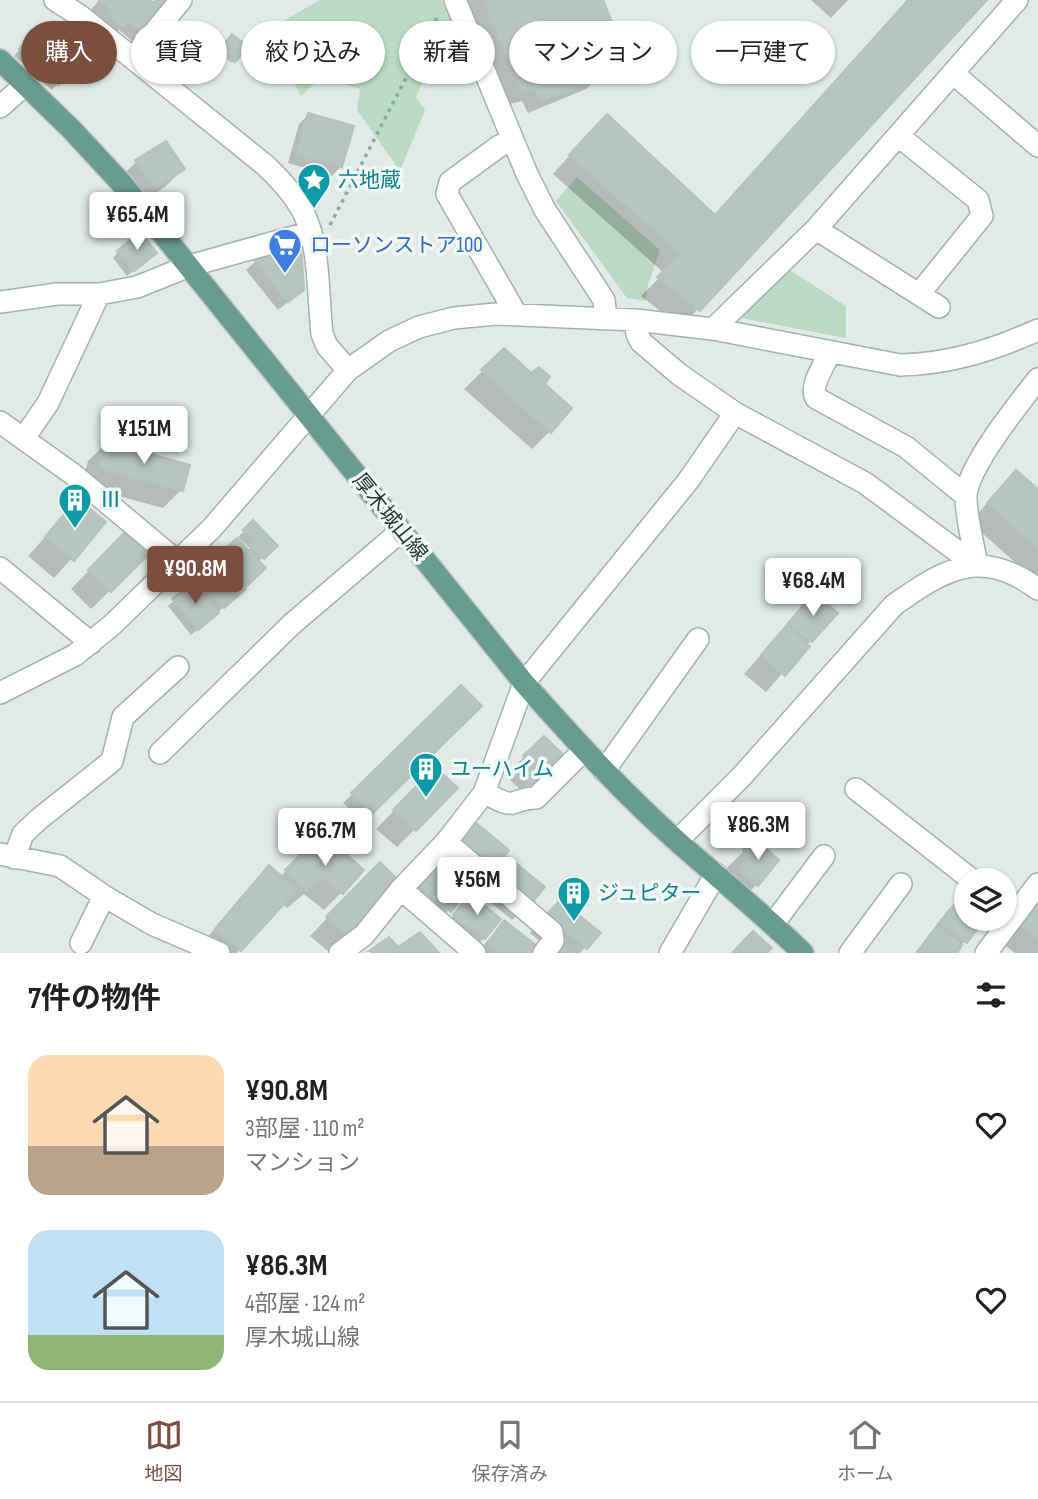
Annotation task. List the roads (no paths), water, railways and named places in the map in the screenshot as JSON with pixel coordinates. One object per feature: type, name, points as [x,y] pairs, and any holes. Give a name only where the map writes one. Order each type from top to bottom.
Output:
[{"type":"main road","name":"厚木城山線","points":[[0,60],[21,79]]},
{"type":"main road","name":"厚木城山線","points":[[26,84],[124,186],[524,683],[584,751],[677,841],[803,953]]},
{"type":"street","points":[[55,0],[79,15],[131,56]]},
{"type":"street","points":[[164,21],[181,0]]},
{"type":"street","points":[[713,329],[817,229],[1017,0]]},
{"type":"street","points":[[448,6],[545,210],[604,300],[606,318]]},
{"type":"street","points":[[954,74],[1038,146]]},
{"type":"street","points":[[0,107],[26,84]]},
{"type":"street","points":[[165,84],[265,165],[299,204],[311,232],[321,334],[327,346],[348,370]]},
{"type":"street","points":[[900,137],[978,200],[982,216],[919,294]]},
{"type":"street","points":[[511,140],[450,182],[447,194],[516,314]]},
{"type":"street","points":[[817,229],[939,307]]},
{"type":"street","points":[[3,297],[99,294],[136,287],[189,266],[311,232]]},
{"type":"street","points":[[24,438],[48,403],[99,294]]},
{"type":"street","points":[[4,686],[57,666],[91,643],[178,562],[236,501],[348,370],[389,341],[419,327],[464,317],[516,314],[635,320],[713,329],[900,365],[932,364],[1002,346],[1038,330]]},
{"type":"street","points":[[635,320],[641,342],[680,375],[735,413],[865,483],[977,566]]},
{"type":"street","points":[[830,352],[813,387],[816,398],[906,447],[966,496]]},
{"type":"street","points":[[977,566],[966,496],[970,482],[981,460],[1037,383]]},
{"type":"street","points":[[340,953],[363,935],[401,889],[446,842],[484,793],[524,683],[688,481],[735,413]]},
{"type":"street","points":[[0,422],[74,475],[178,562]]},
{"type":"street","points":[[160,753],[292,624],[401,531]]},
{"type":"street","points":[[677,841],[742,776],[894,605],[953,569],[977,566],[1007,572],[1038,589]]},
{"type":"street","points":[[0,568],[91,643]]},
{"type":"street","points":[[604,771],[698,639]]},
{"type":"street","points":[[4,858],[23,834],[74,801],[112,761],[125,744],[123,718],[174,677]]},
{"type":"street","points":[[484,793],[506,803],[512,803],[521,797],[536,798],[584,751]]},
{"type":"street","points":[[856,789],[957,868]]},
{"type":"street","points":[[446,842],[552,932],[553,941],[544,953]]},
{"type":"street","points":[[773,924],[824,856]]},
{"type":"street","points":[[4,858],[60,866],[152,924],[180,945],[219,953]]},
{"type":"street","points":[[670,953],[716,874]]},
{"type":"street","points":[[850,953],[901,884]]},
{"type":"street","points":[[1017,904],[1038,884]]},
{"type":"street","points":[[401,889],[475,953]]},
{"type":"street","points":[[81,943],[104,896]]},
{"type":"street","points":[[986,953],[998,931]]},
{"type":"place","name":"六地蔵","points":[[314,210]]},
{"type":"place","name":"ローソンストア100","points":[[285,275]]},
{"type":"place","name":"Ⅲ","points":[[75,530]]},
{"type":"place","name":"ユーハイム","points":[[426,799]]},
{"type":"place","name":"ジュピター","points":[[574,923]]}]
